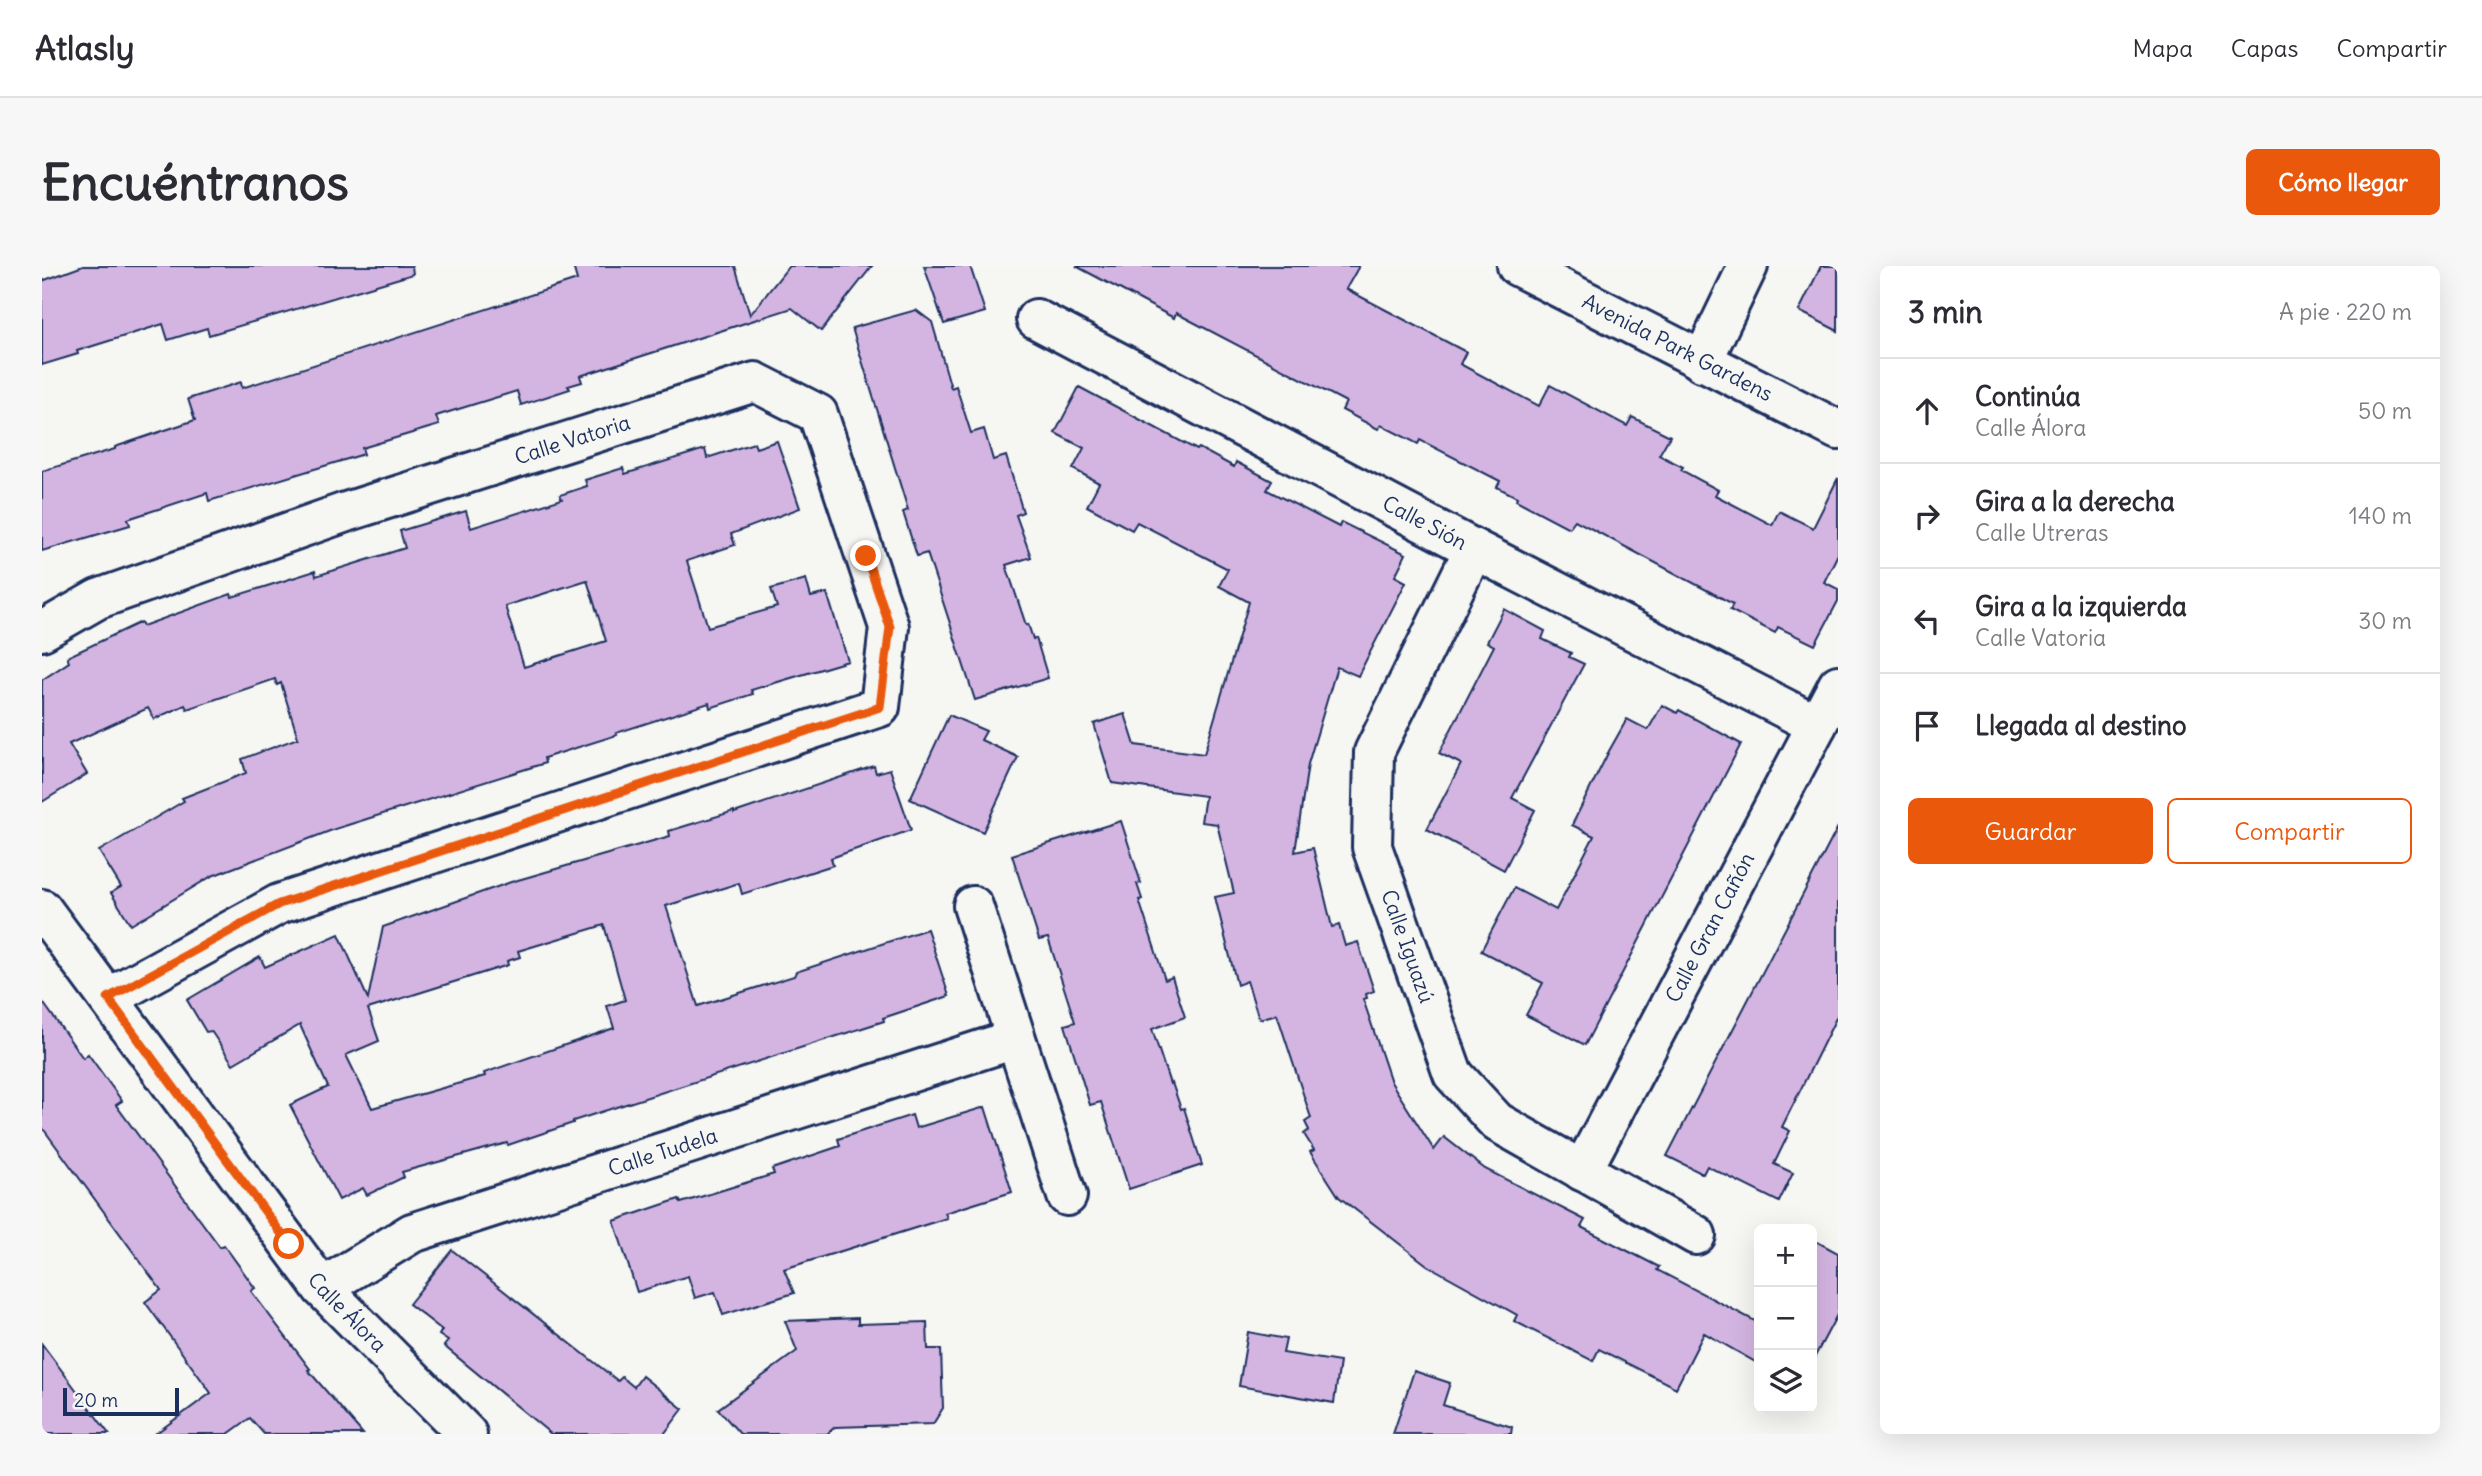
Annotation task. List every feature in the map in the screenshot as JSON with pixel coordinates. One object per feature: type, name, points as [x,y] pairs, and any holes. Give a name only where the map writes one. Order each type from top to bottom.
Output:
[{"type":"street","name":"Avenida Park Gardens","points":[[1517,266],[1838,430]]},
{"type":"street","points":[[1702,362],[1748,266]]},
{"type":"street","name":"Calle Sión","points":[[1036,318],[1474,549],[1817,725]]},
{"type":"street","name":"Calle Vatoria","points":[[42,631],[98,599],[332,516],[755,382],[818,414],[890,627],[880,707],[279,904],[108,998]]},
{"type":"street","name":"Calle Iguazú","points":[[1474,549],[1374,752],[1372,847],[1453,1074],[1497,1122],[1696,1235]]},
{"type":"street","name":"Calle Gran Cañón","points":[[1582,1171],[1838,685]]},
{"type":"street","points":[[973,906],[1067,1196]]},
{"type":"street","name":"Calle Álora","points":[[42,909],[322,1289],[467,1434]]},
{"type":"street","name":"Calle Tudela","points":[[322,1289],[412,1233],[1015,1039]]},
{"type":"building","points":[[83,266],[412,266],[413,274],[209,335],[207,328],[168,340],[163,324],[42,365],[42,281]]},
{"type":"building","points":[[573,266],[735,266],[750,315],[789,266],[872,266],[821,331],[792,308],[580,376],[582,382],[568,386],[570,389],[521,405],[517,391],[436,416],[439,425],[362,448],[364,454],[209,501],[207,493],[128,519],[130,525],[42,551],[42,471],[115,449],[195,420],[188,399],[241,382],[242,388],[577,280]]},
{"type":"building","points":[[924,266],[970,266],[985,312],[944,324]]},
{"type":"building","points":[[1076,266],[1359,266],[1346,289],[1466,352],[1460,364],[1539,406],[1550,385],[1627,426],[1632,417],[1670,436],[1659,455],[1718,490],[1715,495],[1772,525],[1779,511],[1813,528],[1838,478],[1838,554],[1824,582],[1838,589],[1838,601],[1815,645],[1778,627],[1775,633],[1730,610],[1733,604],[1575,520],[1569,528],[1516,500],[1517,497],[1497,487],[1500,481],[1420,440],[1418,444],[1381,425],[1378,429],[1342,410],[1346,402],[1176,313],[1174,318]]},
{"type":"building","points":[[1821,266],[1838,266],[1838,331],[1799,311]]},
{"type":"building","points":[[916,310],[932,322],[951,388],[956,386],[971,433],[984,429],[993,460],[1006,456],[1023,512],[1016,515],[1031,557],[1006,565],[1026,625],[1028,624],[1033,639],[1036,638],[1048,678],[975,700],[927,553],[917,556],[903,512],[908,510],[852,328]]},
{"type":"building","points":[[1079,387],[1197,450],[1199,448],[1234,467],[1236,462],[1272,481],[1267,490],[1339,527],[1341,522],[1406,554],[1395,576],[1406,582],[1358,676],[1337,667],[1308,764],[1295,852],[1313,848],[1332,927],[1339,925],[1345,946],[1358,942],[1374,991],[1366,994],[1367,998],[1363,999],[1391,1082],[1434,1150],[1444,1137],[1485,1169],[1585,1220],[1581,1227],[1754,1320],[1754,1361],[1704,1333],[1676,1388],[1599,1349],[1593,1361],[1514,1321],[1517,1315],[1427,1265],[1339,1197],[1310,1152],[1314,1150],[1304,1134],[1309,1130],[1305,1122],[1311,1118],[1277,1014],[1259,1019],[1247,981],[1237,985],[1215,897],[1234,893],[1217,824],[1201,822],[1205,796],[1112,783],[1094,724],[1125,714],[1135,745],[1204,754],[1249,602],[1219,586],[1228,569],[1137,522],[1132,530],[1087,506],[1099,483],[1073,469],[1084,448],[1055,433]]},
{"type":"building","points":[[777,441],[800,508],[731,534],[735,545],[687,561],[708,627],[777,607],[771,589],[806,579],[811,597],[827,593],[848,661],[751,690],[753,694],[710,708],[709,703],[616,733],[617,735],[544,758],[545,763],[335,829],[212,876],[131,925],[111,893],[121,887],[99,851],[184,801],[182,798],[246,773],[242,759],[298,738],[281,683],[277,685],[275,679],[187,709],[185,705],[154,719],[148,708],[69,744],[87,774],[42,802],[42,680],[69,662],[67,657],[141,622],[143,626],[231,594],[232,597],[315,571],[316,576],[405,548],[400,531],[466,511],[471,528],[562,499],[560,495],[587,486],[585,480],[623,468],[625,474],[705,449],[707,458],[754,443],[756,448]],"holes":[[[587,580],[606,641],[524,667],[505,606]]]},
{"type":"building","points":[[1504,609],[1545,631],[1542,639],[1571,653],[1569,657],[1584,664],[1512,798],[1535,810],[1504,870],[1427,829],[1461,764],[1439,753],[1494,646],[1487,642]]},
{"type":"building","points":[[1662,705],[1677,713],[1679,710],[1741,744],[1585,1045],[1526,1015],[1543,983],[1481,951],[1514,888],[1556,910],[1594,836],[1572,825],[1609,751],[1627,719],[1648,730]]},
{"type":"building","points":[[949,715],[986,731],[981,740],[1018,757],[983,832],[910,799]]},
{"type":"building","points":[[874,766],[876,773],[890,769],[911,830],[831,858],[833,865],[742,894],[739,883],[666,906],[698,1006],[794,976],[796,972],[927,929],[949,996],[883,1018],[884,1021],[573,1121],[508,1145],[507,1143],[402,1172],[404,1177],[367,1195],[363,1188],[339,1200],[290,1105],[328,1087],[300,1025],[233,1064],[211,1031],[206,1032],[187,1000],[260,957],[265,967],[339,934],[368,999],[383,927],[511,882],[670,836],[669,831],[734,813]],"holes":[[[604,925],[625,1000],[607,1006],[614,1028],[484,1073],[485,1076],[372,1108],[346,1055],[379,1041],[368,1009],[508,965],[507,961],[520,957],[518,951]]]},
{"type":"building","points":[[1121,821],[1141,883],[1137,884],[1142,899],[1139,900],[1165,980],[1172,977],[1185,1017],[1152,1029],[1170,1084],[1172,1083],[1181,1109],[1184,1108],[1202,1165],[1129,1189],[1101,1102],[1090,1105],[1065,1025],[1075,1022],[1048,938],[1039,940],[1012,855]]},
{"type":"building","points":[[1838,827],[1838,1014],[1782,1127],[1790,1131],[1774,1164],[1793,1173],[1779,1202],[1707,1166],[1703,1174],[1667,1156]]},
{"type":"building","points":[[42,1001],[83,1058],[88,1054],[122,1101],[116,1105],[220,1247],[224,1245],[255,1288],[251,1291],[310,1369],[308,1370],[363,1434],[264,1434],[250,1418],[228,1434],[155,1434],[211,1393],[145,1302],[161,1290],[42,1127]]},
{"type":"building","points":[[985,1107],[1012,1192],[945,1213],[947,1218],[784,1269],[794,1293],[723,1315],[715,1292],[695,1298],[688,1276],[637,1292],[614,1221],[679,1199],[681,1203],[774,1174],[772,1169],[840,1146],[838,1139],[912,1115],[916,1128]]},
{"type":"building","points":[[1817,1242],[1838,1253],[1838,1313],[1817,1353]]},
{"type":"building","points":[[452,1250],[618,1381],[622,1377],[634,1387],[642,1376],[683,1409],[664,1434],[551,1434],[444,1346],[448,1341],[439,1335],[442,1330],[409,1304]]},
{"type":"building","points":[[858,1318],[858,1324],[927,1322],[928,1349],[941,1349],[943,1408],[933,1424],[835,1427],[827,1434],[740,1434],[718,1409],[797,1351],[785,1321]]},
{"type":"building","points":[[1248,1332],[1286,1339],[1283,1353],[1340,1362],[1334,1403],[1239,1386]]},
{"type":"building","points":[[42,1344],[109,1434],[42,1434]]},
{"type":"building","points":[[1414,1371],[1450,1383],[1443,1405],[1512,1427],[1511,1434],[1393,1434]]},
{"type":"route","points":[[289,1244],[108,998],[279,904],[880,707],[890,627],[866,556]]}]
